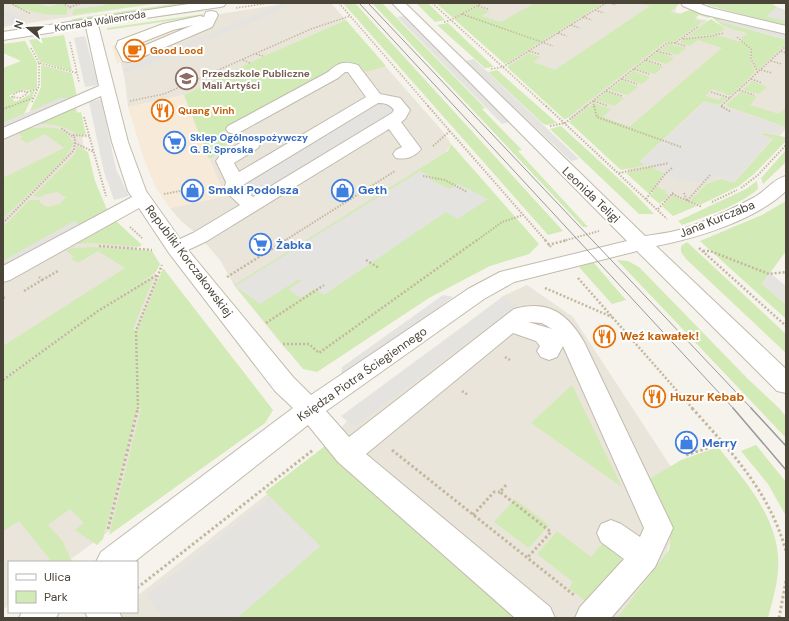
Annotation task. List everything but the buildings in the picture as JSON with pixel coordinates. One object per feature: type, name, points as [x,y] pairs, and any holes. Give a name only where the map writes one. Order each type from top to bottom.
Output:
[{"type":"street","name":"Konrada Wallenroda","points":[[3,36],[220,3]]},
{"type":"street","name":"Leonida Teligi","points":[[398,3],[579,183],[786,384]]},
{"type":"street","points":[[688,4],[715,15],[786,30]]},
{"type":"street","points":[[210,16],[207,24],[128,58],[125,52],[123,44],[182,22],[200,20],[210,16]]},
{"type":"street","name":"Republiki Korczakowskiej","points":[[91,22],[120,142],[137,191],[152,197],[165,252],[284,384],[310,409],[341,447],[539,618]]},
{"type":"street","points":[[234,129],[333,75],[342,67],[353,68],[375,98]]},
{"type":"street","points":[[3,134],[106,88]]},
{"type":"street","points":[[165,252],[200,237],[252,206],[392,121],[399,116],[402,110],[398,103],[390,100],[375,98],[234,182]]},
{"type":"street","points":[[392,121],[412,149],[402,154]]},
{"type":"street","points":[[252,144],[225,161],[234,182],[234,190],[252,206]]},
{"type":"street","name":"Jana Kurczaba","points":[[642,243],[684,235],[737,214],[770,196],[786,181]]},
{"type":"street","points":[[3,275],[152,197]]},
{"type":"street","name":"Księdza Piotra Ściegiennego","points":[[112,561],[310,409],[476,294],[507,277],[642,243]]},
{"type":"street","points":[[341,447],[372,434],[522,314],[543,315],[560,322],[573,342],[659,528],[645,557],[584,608]]},
{"type":"street","points":[[510,324],[544,335],[552,345],[549,351]]},
{"type":"street","points":[[611,533],[645,557]]},
{"type":"path","points":[[62,3],[70,6],[82,3]]},
{"type":"path","points":[[339,3],[553,250]]},
{"type":"path","points":[[432,3],[565,123],[668,220]]},
{"type":"path","points":[[443,22],[451,20],[482,3]]},
{"type":"path","points":[[490,70],[503,67],[606,3]]},
{"type":"path","points":[[610,3],[616,4]]},
{"type":"path","points":[[477,6],[488,9]]},
{"type":"path","points":[[594,10],[604,13]]},
{"type":"path","points":[[462,14],[552,46]]},
{"type":"path","points":[[675,43],[715,15],[748,46],[751,52],[751,59],[758,73]]},
{"type":"path","points":[[124,102],[164,94],[311,29],[350,16]]},
{"type":"path","points":[[582,17],[592,20]]},
{"type":"path","points":[[570,25],[580,28]]},
{"type":"path","points":[[682,39],[720,35],[730,30]]},
{"type":"path","points":[[557,33],[567,36]]},
{"type":"path","points":[[547,127],[565,123],[666,43],[675,43],[685,46]]},
{"type":"path","points":[[24,124],[34,116],[27,112],[38,89],[38,63],[30,45]]},
{"type":"path","points":[[731,112],[721,106],[786,46]]},
{"type":"path","points":[[529,51],[539,54]]},
{"type":"path","points":[[657,51],[672,55]]},
{"type":"path","points":[[780,51],[786,53]]},
{"type":"path","points":[[256,54],[263,56]]},
{"type":"path","points":[[243,60],[250,62]]},
{"type":"path","points":[[645,60],[661,65]]},
{"type":"path","points":[[770,61],[782,64]]},
{"type":"path","points":[[38,63],[77,73]]},
{"type":"path","points":[[633,69],[649,74]]},
{"type":"path","points":[[761,70],[772,73]]},
{"type":"path","points":[[621,79],[637,84]]},
{"type":"path","points":[[751,79],[762,83]]},
{"type":"path","points":[[27,92],[28,94],[23,97],[17,98],[12,96],[17,92],[27,92],[38,89]]},
{"type":"path","points":[[606,90],[622,96]]},
{"type":"path","points":[[739,90],[754,95]]},
{"type":"path","points":[[711,92],[730,98]]},
{"type":"path","points":[[3,109],[34,98]]},
{"type":"path","points":[[593,101],[608,106]]},
{"type":"path","points":[[593,101],[597,117],[681,147]]},
{"type":"path","points":[[429,149],[450,131]]},
{"type":"path","points":[[73,135],[89,136]]},
{"type":"path","points":[[3,223],[74,150],[75,138]]},
{"type":"path","points":[[75,143],[94,152]]},
{"type":"path","points":[[695,210],[742,187],[758,175],[786,146]]},
{"type":"path","points":[[619,173],[669,163]]},
{"type":"path","points":[[646,199],[665,174],[672,168]]},
{"type":"path","points":[[223,279],[396,170]]},
{"type":"path","points":[[423,176],[445,180],[467,192]]},
{"type":"path","points":[[687,200],[710,176]]},
{"type":"path","points":[[152,197],[180,191]]},
{"type":"path","points":[[657,209],[673,193],[702,207]]},
{"type":"path","points":[[684,193],[687,200]]},
{"type":"path","points":[[278,344],[309,344],[319,354],[502,222],[523,215]]},
{"type":"path","points":[[548,244],[600,231]]},
{"type":"path","points":[[94,245],[165,252],[158,275],[136,331],[139,406],[108,530]]},
{"type":"path","points":[[698,246],[786,326]]},
{"type":"path","points":[[702,250],[710,251],[769,274],[786,272]]},
{"type":"path","points":[[366,260],[379,268]]},
{"type":"path","points":[[42,280],[58,271]]},
{"type":"path","points":[[574,273],[723,443],[768,501],[780,527],[786,551]]},
{"type":"path","points":[[3,380],[86,320],[142,282],[158,275]]},
{"type":"path","points":[[265,324],[324,285]]},
{"type":"path","points":[[543,287],[613,318]]},
{"type":"path","points":[[462,390],[468,395]]},
{"type":"path","points":[[372,434],[526,558],[584,608]]},
{"type":"path","points":[[686,455],[723,443]]},
{"type":"path","points":[[500,492],[506,485]]},
{"type":"path","points":[[473,515],[494,492],[500,492],[551,532],[526,558]]},
{"type":"path","points":[[779,618],[786,581]]},
{"type":"shaded area","points":[[3,3],[160,3],[3,27]]},
{"type":"shaded area","points":[[289,3],[331,3],[346,20],[255,60],[184,95],[128,107],[121,62],[215,22],[220,14]]},
{"type":"shaded area","points":[[438,3],[668,3],[677,6],[675,12],[786,42],[786,129],[734,186],[696,204],[669,206]]},
{"type":"shaded area","points":[[281,4],[288,7],[129,73],[122,69]]},
{"type":"shaded area","points":[[777,7],[786,10],[785,21],[766,16]]},
{"type":"shaded area","points":[[3,9],[26,21],[3,25]]},
{"type":"shaded area","points":[[220,14],[215,22],[117,64],[112,46],[182,19]]},
{"type":"shaded area","points":[[404,16],[510,122],[502,124],[397,17]]},
{"type":"shaded area","points":[[724,17],[786,33],[786,37],[785,39],[718,21]]},
{"type":"shaded area","points":[[85,36],[98,85],[85,87],[74,38]]},
{"type":"shaded area","points":[[365,43],[444,133],[451,144],[317,366],[287,351],[234,285],[220,260],[200,237],[181,221],[170,208],[225,196],[209,159],[229,148],[222,132],[328,73]]},
{"type":"shaded area","points":[[474,59],[579,159],[571,161],[465,61]]},
{"type":"shaded area","points":[[184,95],[225,196],[170,208],[156,188],[144,159],[128,107]]},
{"type":"shaded area","points":[[60,98],[73,98],[3,130],[3,123]]},
{"type":"shaded area","points":[[375,98],[402,110],[252,206],[235,182]]},
{"type":"shaded area","points":[[101,99],[116,169],[129,196],[114,200],[104,172],[89,102]]},
{"type":"shaded area","points":[[705,102],[782,126],[776,133],[763,132],[758,134],[771,139],[733,182],[719,176],[704,183],[682,181],[640,162]]},
{"type":"shaded area","points":[[76,105],[89,174],[111,220],[141,255],[262,419],[68,561],[8,561],[8,606],[3,610],[3,139]]},
{"type":"shaded area","points":[[420,171],[432,177],[429,179],[449,189],[458,184],[488,199],[458,219],[446,212],[324,295],[314,289],[301,298],[288,289],[302,281],[299,279],[260,304],[235,286]]},
{"type":"shaded area","points":[[74,221],[82,226],[3,271],[3,261]]},
{"type":"shaded area","points":[[770,273],[786,286],[786,304],[762,284]]},
{"type":"shaded area","points":[[527,285],[573,317],[688,493],[643,618],[109,618],[116,613],[138,613],[138,595],[322,451],[356,410],[503,296]]},
{"type":"shaded area","points":[[443,295],[453,297],[341,379],[342,367]]},
{"type":"shaded area","points":[[504,296],[517,305],[354,427],[341,416]]},
{"type":"shaded area","points":[[270,497],[320,546],[237,618],[164,618],[146,596]]},
{"type":"green space","points":[[36,3],[49,7],[61,3],[68,7],[66,15],[51,14],[24,9],[10,4]]},
{"type":"green space","points":[[110,3],[159,3],[72,15],[74,9],[101,6]]},
{"type":"green space","points":[[179,3],[193,3],[73,21],[72,19]]},
{"type":"green space","points":[[343,3],[355,3],[563,231],[548,235]]},
{"type":"green space","points":[[372,3],[382,3],[485,108],[482,109],[522,150],[518,151],[588,227],[583,227]]},
{"type":"green space","points":[[416,3],[428,3],[445,20],[435,22]]},
{"type":"green space","points":[[436,3],[480,3],[453,18]]},
{"type":"green space","points":[[535,3],[603,3],[505,64],[454,19],[477,7],[490,11],[481,16],[501,22]]},
{"type":"green space","points":[[640,3],[678,3],[679,4],[670,12],[680,14],[689,10],[696,10],[713,14],[708,18],[699,15],[694,19],[701,21],[706,19],[674,42],[665,42],[566,119],[564,119],[507,67],[529,53],[540,57],[533,62],[555,70],[650,6]]},
{"type":"green space","points":[[711,3],[776,3],[773,5],[778,7],[767,16],[786,21],[786,26],[707,5]]},
{"type":"green space","points":[[198,10],[204,11],[109,24],[117,22]]},
{"type":"green space","points":[[203,14],[203,16],[107,30],[107,28]]},
{"type":"green space","points":[[717,15],[723,17],[719,21],[784,39],[786,37],[786,44],[757,71],[751,55],[751,49],[741,38],[745,35],[747,36],[747,33],[720,24],[713,18]]},
{"type":"green space","points":[[711,19],[725,29],[717,34],[687,37]]},
{"type":"green space","points":[[346,20],[386,66],[366,72],[357,63],[337,65],[328,73],[222,132],[229,148],[209,159],[184,95],[255,60]]},
{"type":"green space","points":[[448,23],[494,67],[485,68],[437,25]]},
{"type":"green space","points":[[64,35],[72,71],[40,62],[29,40]]},
{"type":"green space","points":[[720,36],[744,43],[748,46],[750,59],[755,72],[731,95],[725,95],[725,93],[712,89],[705,96],[719,100],[722,97],[727,98],[719,105],[704,101],[640,161],[646,165],[621,170],[569,122],[594,103],[611,109],[603,117],[629,127],[722,48],[698,40],[690,46],[680,43],[683,39]]},
{"type":"green space","points":[[25,41],[37,63],[37,87],[36,89],[19,91],[9,96],[14,99],[13,101],[17,101],[30,94],[30,92],[35,91],[24,114],[3,123],[3,68],[21,61],[3,53],[3,44]]},
{"type":"green space","points":[[669,44],[686,48],[678,55],[660,50]]},
{"type":"green space","points":[[658,52],[674,58],[667,64],[648,59]]},
{"type":"green space","points":[[646,61],[663,67],[655,74],[636,69]]},
{"type":"green space","points":[[41,65],[72,73],[77,97],[30,111],[41,87]]},
{"type":"green space","points":[[497,70],[557,123],[546,125],[542,123],[488,72]]},
{"type":"green space","points":[[634,71],[650,77],[642,84],[624,78]]},
{"type":"green space","points":[[622,80],[638,87],[628,95],[609,90]]},
{"type":"green space","points":[[752,81],[767,87],[759,94],[743,90]]},
{"type":"green space","points":[[607,92],[624,98],[615,106],[596,100]]},
{"type":"green space","points":[[741,92],[757,97],[750,105],[779,114],[786,107],[786,127],[726,106]]},
{"type":"green space","points":[[79,103],[79,106],[75,107],[76,113],[81,112],[86,135],[75,134],[67,128],[36,123]]},
{"type":"green space","points":[[561,126],[631,190],[654,214],[639,214],[550,129]]},
{"type":"green space","points":[[29,128],[56,128],[66,133],[70,137],[73,144],[70,151],[54,169],[3,219],[3,178],[64,148],[45,134],[27,143],[20,139],[23,137],[18,134]]},
{"type":"green space","points":[[764,133],[785,137],[786,141],[754,174],[739,186],[700,205],[690,201],[706,184],[721,179],[734,183],[773,139],[761,134]]},
{"type":"green space","points":[[451,144],[539,244],[529,254],[490,266],[429,298],[317,372],[303,369],[234,285],[448,151]]},
{"type":"green space","points":[[77,146],[88,152],[95,181],[108,212],[3,261],[3,227],[29,200],[40,200],[39,202],[47,207],[60,204],[66,197],[57,192],[44,195],[42,197],[33,196],[75,154]]},
{"type":"green space","points":[[786,150],[786,162],[763,184],[761,178]]},
{"type":"green space","points":[[651,167],[664,173],[649,194],[626,173]]},
{"type":"green space","points":[[757,181],[758,189],[742,200],[682,225],[678,221],[746,189]]},
{"type":"green space","points":[[657,187],[666,191],[665,193],[669,195],[660,204],[650,196]]},
{"type":"green space","points":[[673,196],[697,206],[673,216],[662,206]]},
{"type":"green space","points":[[786,201],[786,251],[762,284],[786,304],[786,319],[700,241],[762,215]]},
{"type":"green space","points":[[116,221],[142,245],[138,247],[91,243],[77,244]]},
{"type":"green space","points":[[687,242],[786,334],[786,353],[686,259],[681,252],[681,246]]},
{"type":"green space","points":[[92,247],[152,251],[160,264],[156,272],[3,378],[3,346],[125,268],[98,251],[78,263],[71,259],[74,256],[66,251],[71,248]]},
{"type":"green space","points":[[617,260],[628,261],[639,267],[748,379],[780,409],[786,417],[786,438]]},
{"type":"green space","points":[[593,262],[626,300],[612,304],[579,267]]},
{"type":"green space","points":[[163,268],[273,410],[265,423],[109,535],[141,408],[138,405],[103,539],[97,545],[75,530],[84,523],[70,509],[48,525],[62,540],[72,561],[51,561],[19,521],[3,531],[3,380],[86,320],[142,282],[154,277],[133,329],[137,332]]},
{"type":"green space","points":[[572,385],[622,487],[531,423]]},
{"type":"green space","points":[[756,445],[786,482],[786,516],[768,484],[741,451]]},
{"type":"green space","points":[[325,446],[418,534],[515,618],[237,618],[320,546],[265,492]]},
{"type":"green space","points":[[718,447],[740,474],[760,504],[774,535],[778,552],[778,570],[768,618],[617,618],[669,550],[670,532],[668,523],[661,505],[648,480],[681,460]]},
{"type":"green space","points":[[515,499],[549,525],[529,548],[494,522]]},
{"type":"green space","points":[[557,531],[591,557],[605,540],[621,556],[621,562],[618,568],[589,604],[569,588],[573,582],[537,554]]},
{"type":"tram line","points":[[359,3],[734,409]]},
{"type":"tram line","points":[[368,3],[752,409]]},
{"type":"tram line","points":[[733,408],[786,470]]},
{"type":"tram line","points":[[751,408],[786,446]]},
{"type":"place","name":"Good Lood","points":[[134,50]]},
{"type":"place","name":"Przedszkole Publiczne Mali Artyści","points":[[187,79]]},
{"type":"place","name":"Quang Vinh","points":[[163,110]]},
{"type":"place","name":"Sklep Ogólnospożywczy G. B. Sproska","points":[[175,143]]},
{"type":"place","name":"Smaki Podolsza","points":[[192,190]]},
{"type":"place","name":"Geth","points":[[342,190]]},
{"type":"place","name":"Żabka","points":[[260,245]]},
{"type":"place","name":"Weź kawałek!","points":[[604,336]]},
{"type":"place","name":"Huzur Kebab","points":[[654,397]]},
{"type":"place","name":"Merry","points":[[686,443]]}]
